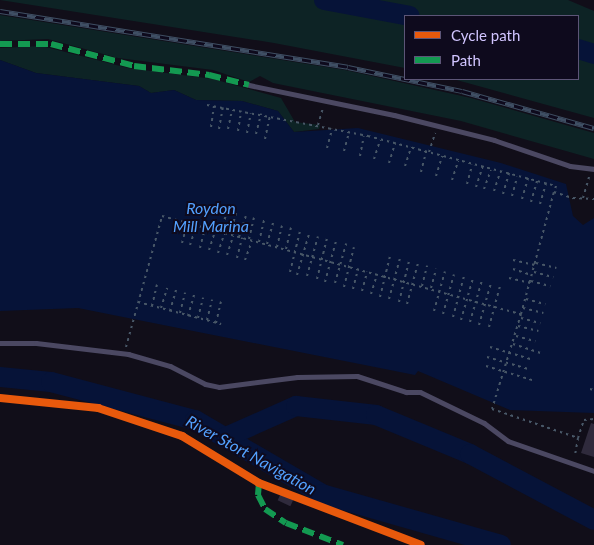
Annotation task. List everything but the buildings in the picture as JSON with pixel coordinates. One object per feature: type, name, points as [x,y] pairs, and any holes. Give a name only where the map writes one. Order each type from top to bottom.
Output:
[{"type":"lane","points":[[248,85],[494,140],[570,166],[593,169]]},
{"type":"lane","points":[[0,343],[36,343],[124,353],[170,366],[205,384],[219,387],[297,377],[357,376],[406,392],[420,392],[484,423],[508,441],[594,471]]},
{"type":"path","points":[[318,125],[325,103]]},
{"type":"path","points":[[207,105],[349,131],[556,186],[506,372],[492,409],[578,438]]},
{"type":"path","points":[[210,127],[214,106]]},
{"type":"path","points":[[219,129],[223,107]]},
{"type":"path","points":[[228,130],[232,109]]},
{"type":"path","points":[[238,131],[241,111]]},
{"type":"path","points":[[247,133],[251,112]]},
{"type":"path","points":[[256,134],[261,114]]},
{"type":"path","points":[[265,138],[270,116]]},
{"type":"path","points":[[421,172],[436,126]]},
{"type":"path","points":[[328,148],[332,128]]},
{"type":"path","points":[[344,151],[349,131]]},
{"type":"path","points":[[360,156],[365,135]]},
{"type":"path","points":[[374,159],[380,139]]},
{"type":"path","points":[[389,162],[395,143]]},
{"type":"path","points":[[405,166],[411,147]]},
{"type":"path","points":[[436,176],[442,156]]},
{"type":"path","points":[[452,180],[458,160]]},
{"type":"path","points":[[467,184],[473,164]]},
{"type":"path","points":[[476,187],[482,166]]},
{"type":"path","points":[[484,189],[491,169]]},
{"type":"path","points":[[583,198],[593,169]]},
{"type":"path","points":[[494,192],[500,171]]},
{"type":"path","points":[[503,194],[509,173]]},
{"type":"path","points":[[512,196],[518,176]]},
{"type":"path","points":[[522,199],[528,178]]},
{"type":"path","points":[[531,202],[537,181]]},
{"type":"path","points":[[540,204],[546,183]]},
{"type":"path","points":[[554,192],[594,199]]},
{"type":"path","points":[[218,253],[227,211]]},
{"type":"path","points":[[227,255],[236,213]]},
{"type":"path","points":[[124,353],[162,216],[521,314]]},
{"type":"path","points":[[237,258],[246,216]]},
{"type":"path","points":[[246,260],[254,218]]},
{"type":"path","points":[[259,242],[264,220]]},
{"type":"path","points":[[182,243],[187,223]]},
{"type":"path","points":[[267,244],[273,223]]},
{"type":"path","points":[[190,245],[196,225]]},
{"type":"path","points":[[277,247],[282,226]]},
{"type":"path","points":[[200,248],[206,228]]},
{"type":"path","points":[[286,249],[291,228]]},
{"type":"path","points":[[209,250],[215,230]]},
{"type":"path","points":[[290,272],[300,231]]},
{"type":"path","points":[[298,275],[309,234]]},
{"type":"path","points":[[307,276],[318,236]]},
{"type":"path","points":[[316,279],[327,238]]},
{"type":"path","points":[[326,282],[336,241]]},
{"type":"path","points":[[335,283],[346,244]]},
{"type":"path","points":[[344,287],[354,246]]},
{"type":"path","points":[[380,297],[390,256]]},
{"type":"path","points":[[389,300],[400,258]]},
{"type":"path","points":[[513,260],[556,268]]},
{"type":"path","points":[[399,302],[410,262]]},
{"type":"path","points":[[407,304],[418,263]]},
{"type":"path","points":[[421,286],[427,266]]},
{"type":"path","points":[[353,289],[358,268]]},
{"type":"path","points":[[431,289],[436,269]]},
{"type":"path","points":[[512,269],[532,275]]},
{"type":"path","points":[[362,291],[368,271]]},
{"type":"path","points":[[434,311],[445,271]]},
{"type":"path","points":[[533,271],[553,277]]},
{"type":"path","points":[[371,294],[376,274]]},
{"type":"path","points":[[443,314],[454,274]]},
{"type":"path","points":[[453,317],[464,276]]},
{"type":"path","points":[[461,320],[473,278]]},
{"type":"path","points":[[509,278],[550,286]]},
{"type":"path","points":[[470,322],[482,280]]},
{"type":"path","points":[[479,325],[491,283]]},
{"type":"path","points":[[152,306],[157,285]]},
{"type":"path","points":[[489,326],[500,286]]},
{"type":"path","points":[[161,308],[167,288]]},
{"type":"path","points":[[170,311],[176,290]]},
{"type":"path","points":[[180,313],[185,293]]},
{"type":"path","points":[[188,316],[194,295]]},
{"type":"path","points":[[198,318],[203,298]]},
{"type":"path","points":[[525,299],[545,304]]},
{"type":"path","points":[[207,320],[212,300]]},
{"type":"path","points":[[138,302],[221,324]]},
{"type":"path","points":[[216,323],[221,302]]},
{"type":"path","points":[[523,308],[543,313]]},
{"type":"path","points":[[520,318],[540,323]]},
{"type":"path","points":[[518,326],[538,332]]},
{"type":"path","points":[[515,335],[535,341]]},
{"type":"path","points":[[513,344],[541,353]]},
{"type":"path","points":[[490,348],[530,359]]},
{"type":"path","points":[[487,357],[528,368]]},
{"type":"path","points":[[486,366],[535,381]]},
{"type":"path","points":[[590,389],[594,390]]},
{"type":"path","points":[[582,458],[573,454],[584,420],[594,419]]},
{"type":"green space","points":[[0,0],[568,0],[594,11],[594,118],[457,80],[579,80],[579,15],[404,15],[404,68],[274,43]]},
{"type":"green space","points":[[0,15],[345,70],[471,98],[594,133],[594,159],[461,121],[273,83],[260,76],[249,82],[213,70],[118,58],[48,39],[0,41]]},
{"type":"green space","points":[[42,46],[128,68],[213,79],[281,98],[295,122],[320,125],[319,129],[294,132],[278,111],[242,101],[196,100],[174,90],[151,93],[139,86],[36,73],[0,60],[0,48]]},
{"type":"water","name":"Roydon Mill Marina","points":[[0,60],[36,73],[139,86],[151,93],[174,90],[196,100],[242,101],[278,111],[294,132],[358,128],[501,163],[566,184],[573,216],[583,225],[594,218],[594,413],[510,410],[418,371],[415,375],[78,308],[0,311]]},
{"type":"waterway","points":[[324,0],[405,15]]},
{"type":"waterway","points":[[579,49],[594,54]]},
{"type":"waterway","name":"River Stort Navigation","points":[[0,377],[51,382],[195,420],[322,494],[501,545]]},
{"type":"waterway","points":[[224,438],[296,406],[376,415],[470,454],[594,520]]},
{"type":"railway","points":[[0,11],[348,67],[404,79]]},
{"type":"railway","points":[[410,80],[462,91],[594,128]]},
{"type":"marked path","points":[[0,44],[51,44],[134,66],[209,75],[249,85]]},
{"type":"marked path","points":[[259,483],[258,495],[265,509],[286,523],[343,545]]},
{"type":"cycle path","points":[[0,398],[98,408],[182,436],[259,483],[421,545]]}]
